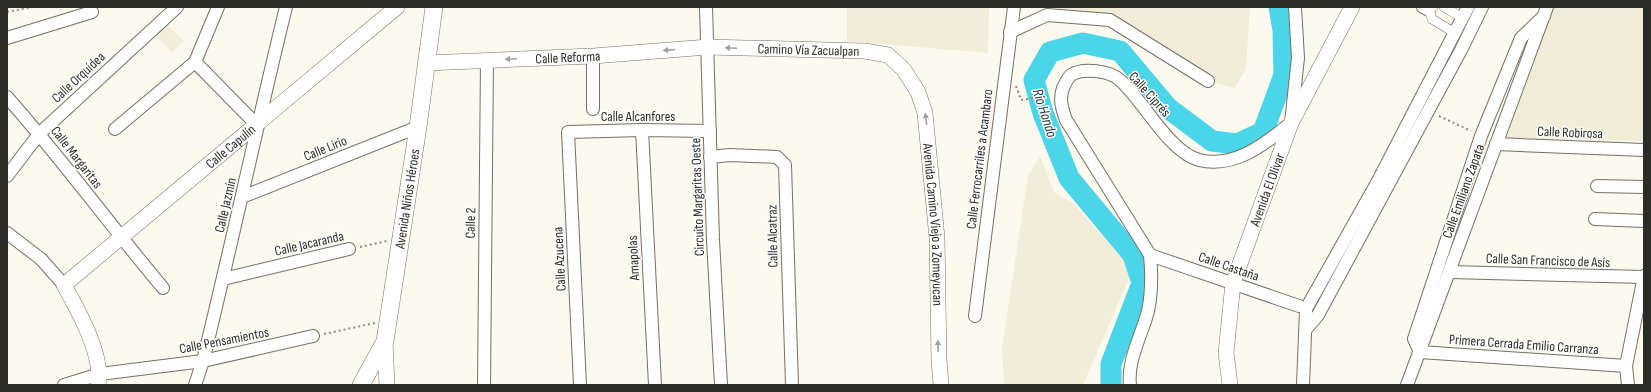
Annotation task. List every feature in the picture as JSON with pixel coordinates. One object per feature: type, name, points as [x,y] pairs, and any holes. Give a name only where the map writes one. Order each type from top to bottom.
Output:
[{"type":"main road","name":"Avenida Niños Héroes","points":[[361,385],[385,341],[428,63],[434,7]]},
{"type":"street","name":"Calle Orquídea","points":[[7,176],[39,134],[177,7]]},
{"type":"street","points":[[115,129],[196,62],[218,7]]},
{"type":"street","name":"Calle Jazmín","points":[[195,385],[203,361],[223,279],[257,125],[286,7]]},
{"type":"street","name":"Calle Capulín","points":[[64,285],[397,7]]},
{"type":"street","name":"Circuito Margaritas Oeste","points":[[706,7],[710,157],[721,385]]},
{"type":"street","name":"Calle Ferrocarriles a Acambaro","points":[[975,316],[1014,7]]},
{"type":"street","points":[[1291,122],[1298,58],[1296,7]]},
{"type":"street","name":"Avenida El Olivar","points":[[1230,385],[1226,353],[1233,282],[1291,122],[1352,7]]},
{"type":"street","points":[[1444,7],[1463,18]]},
{"type":"street","points":[[1303,385],[1306,309],[1378,181],[1468,7]]},
{"type":"street","points":[[1306,329],[1318,315],[1473,28],[1482,7]]},
{"type":"street","points":[[1429,8],[1432,19],[1455,33]]},
{"type":"street","points":[[1010,32],[1048,11],[1110,20],[1208,81]]},
{"type":"street","points":[[1420,352],[1414,338],[1481,136],[1521,38],[1546,11]]},
{"type":"street","name":"Calle Emiliano Zapata","points":[[1407,385],[1546,11]]},
{"type":"street","points":[[7,38],[92,12]]},
{"type":"street","name":"Calle Reforma","points":[[428,63],[593,56],[708,47]]},
{"type":"street","name":"Camino Vía Zacualpan","points":[[708,47],[865,51],[888,55],[904,70]]},
{"type":"street","points":[[593,56],[593,109]]},
{"type":"street","name":"Calle 2","points":[[484,385],[487,60]]},
{"type":"street","points":[[196,62],[257,125]]},
{"type":"street","name":"Avenida Camino Viejo a Zomeyucan","points":[[904,70],[918,92],[925,113],[937,238],[939,360],[941,385]]},
{"type":"street","name":"Calle Ciprés","points":[[1130,385],[1129,374],[1148,311],[1153,281],[1150,255],[1066,120],[1061,104],[1063,88],[1070,75],[1082,71],[1099,71],[1120,79],[1177,147],[1198,160],[1217,161],[1236,158],[1265,144],[1291,122]]},
{"type":"street","name":"Calle Margaritas","points":[[7,97],[39,134],[163,288]]},
{"type":"street","name":"Calle Lirio","points":[[242,197],[418,127]]},
{"type":"street","name":"Calle Alcanfores","points":[[568,132],[642,130],[710,131]]},
{"type":"street","name":"Amapolas","points":[[642,130],[655,385]]},
{"type":"street","name":"Calle Azucena","points":[[568,132],[580,385]]},
{"type":"street","name":"Calle Robirosa","points":[[1496,144],[1644,150]]},
{"type":"street","name":"Calle Alcatraz","points":[[710,157],[730,155],[777,157],[785,165],[792,385]]},
{"type":"street","points":[[1597,186],[1644,186]]},
{"type":"street","points":[[1595,219],[1644,221]]},
{"type":"street","points":[[7,232],[41,259],[64,285],[85,326],[99,379]]},
{"type":"street","name":"Calle Jacaranda","points":[[223,279],[350,249]]},
{"type":"street","name":"Calle Castaña","points":[[1150,255],[1233,282],[1298,306]]},
{"type":"street","name":"Calle San Francisco de Asís","points":[[1450,272],[1644,277]]},
{"type":"street","points":[[1628,385],[1626,366],[1644,277]]},
{"type":"street","name":"Calle Pensamientos","points":[[64,385],[203,361],[313,336]]},
{"type":"street","points":[[385,341],[388,385]]},
{"type":"street","name":"Primera Cerrada Emilio Carranza","points":[[1420,352],[1626,366]]},
{"type":"path","points":[[7,12],[32,7]]},
{"type":"path","points":[[1021,100],[1047,96]]},
{"type":"path","points":[[1428,111],[1481,136]]},
{"type":"path","name":"Calle Jacaranda","points":[[350,249],[402,237]]},
{"type":"path","points":[[313,336],[389,320]]},
{"type":"shaded area","points":[[847,7],[989,7],[988,53],[847,41]]},
{"type":"shaded area","points":[[1059,7],[1250,7],[1246,69],[1235,88],[1208,81],[1169,50],[1115,17],[1058,11]]},
{"type":"shaded area","points":[[1553,7],[1644,7],[1644,141],[1504,138]]},
{"type":"shaded area","points":[[165,23],[184,41],[172,52],[153,33]]},
{"type":"shaded area","points":[[1040,156],[1054,192],[1074,204],[1124,260],[1130,276],[1083,385],[1004,385],[1002,348],[1028,176]]},
{"type":"waterway","name":"Río Hondo","points":[[1111,385],[1111,364],[1142,283],[1133,255],[1069,178],[1043,113],[1034,80],[1050,52],[1083,43],[1120,51],[1168,108],[1212,141],[1237,144],[1263,132],[1284,75],[1283,30],[1279,7]]}]
